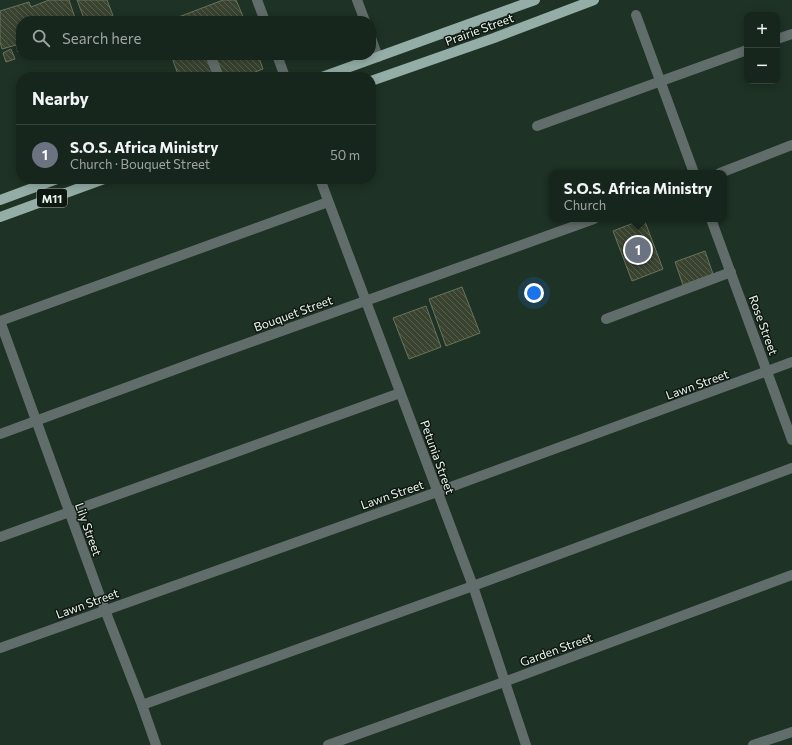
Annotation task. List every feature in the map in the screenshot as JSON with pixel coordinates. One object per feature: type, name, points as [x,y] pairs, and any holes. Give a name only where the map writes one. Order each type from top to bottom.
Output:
[{"type":"main road","name":"Prairie Street","points":[[378,57],[535,0]]},
{"type":"main road","name":"Prairie Street","points":[[376,79],[494,38],[594,0]]},
{"type":"main road","name":"Prairie Street","points":[[336,72],[370,60]]},
{"type":"main road","name":"M11","points":[[0,200],[43,184]]},
{"type":"main road","name":"M11","points":[[0,217],[90,184]]},
{"type":"street","points":[[257,0],[263,16]]},
{"type":"street","points":[[357,0],[363,16]]},
{"type":"street","points":[[636,15],[693,170]]},
{"type":"street","points":[[780,38],[792,34]]},
{"type":"street","points":[[537,126],[744,51]]},
{"type":"street","points":[[376,52],[378,57]]},
{"type":"street","points":[[212,60],[217,72]]},
{"type":"street","points":[[279,60],[283,72]]},
{"type":"street","points":[[727,170],[792,145]]},
{"type":"street","name":"Petunia Street","points":[[322,184],[473,586],[526,745]]},
{"type":"street","points":[[0,321],[328,202]]},
{"type":"street","name":"Bouquet Street","points":[[0,434],[586,222]]},
{"type":"street","name":"Rose Street","points":[[712,222],[792,440]]},
{"type":"street","points":[[606,319],[731,272]]},
{"type":"street","name":"Lily Street","points":[[0,321],[105,610],[142,704],[156,745]]},
{"type":"street","name":"Lawn Street","points":[[0,648],[437,492],[792,362]]},
{"type":"street","points":[[0,537],[400,393]]},
{"type":"street","points":[[142,704],[473,586],[792,468]]},
{"type":"street","name":"Garden Street","points":[[328,745],[504,682],[792,575]]},
{"type":"street","points":[[753,745],[792,732]]},
{"type":"building","points":[[49,0],[69,0],[74,16],[16,16],[16,45],[2,49],[0,42],[0,11],[29,2],[31,7]]},
{"type":"building","points":[[77,0],[107,0],[113,16],[83,16]]},
{"type":"building","points":[[223,0],[236,0],[243,16],[181,16]]},
{"type":"building","points":[[11,49],[15,59],[6,62],[3,53]]},
{"type":"building","points":[[173,60],[260,60],[263,69],[255,72],[177,72]]},
{"type":"building","points":[[636,222],[645,222],[663,269],[632,281],[613,231]]},
{"type":"building","points":[[705,251],[713,274],[683,285],[675,262]]},
{"type":"building","points":[[462,287],[480,333],[446,346],[429,299]]},
{"type":"building","points":[[426,306],[441,347],[409,359],[393,318]]},
{"type":"place","name":"S.O.S. Africa Ministry","points":[[638,250]]}]
